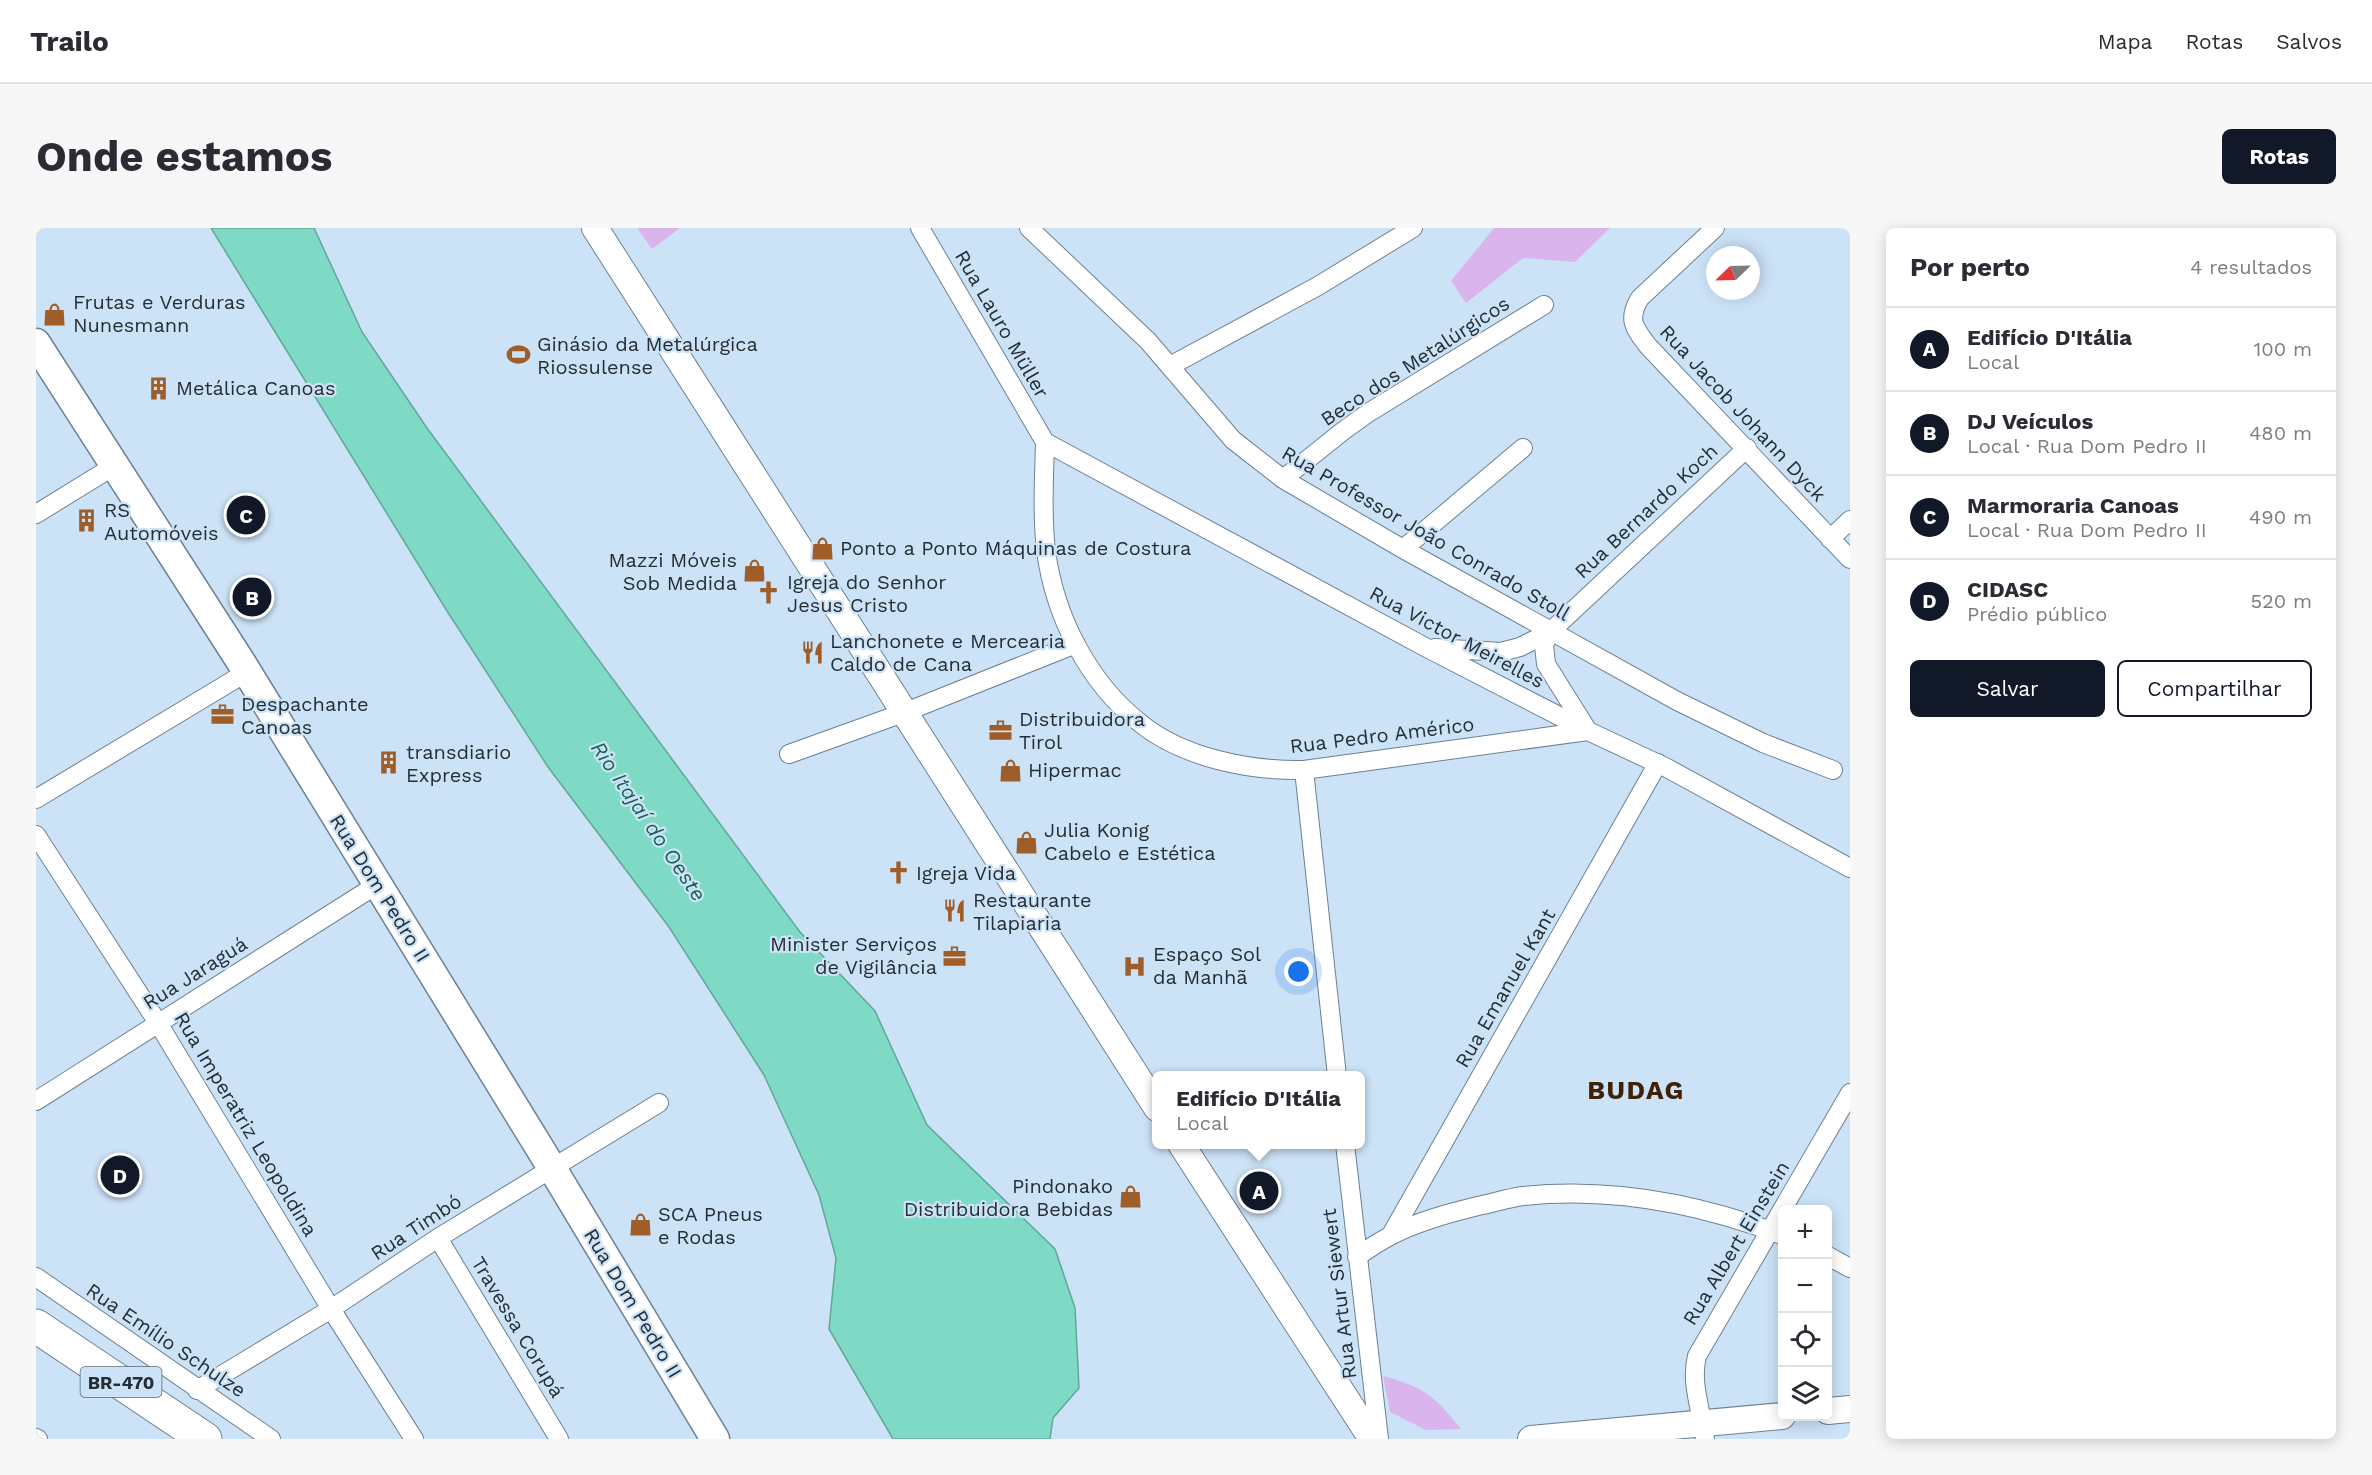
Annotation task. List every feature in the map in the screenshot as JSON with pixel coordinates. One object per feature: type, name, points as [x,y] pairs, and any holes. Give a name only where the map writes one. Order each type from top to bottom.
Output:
[{"type":"highway","name":"BR-470","points":[[36,1326],[205,1439]]},
{"type":"main road","points":[[595,228],[1152,1100]]},
{"type":"main road","name":"Rua Dom Pedro II","points":[[36,343],[247,672],[552,1168],[715,1439]]},
{"type":"main road","points":[[1184,1149],[1372,1439]]},
{"type":"main road","points":[[1832,1411],[1850,1409]]},
{"type":"main road","points":[[1530,1439],[1704,1432],[1778,1417]]},
{"type":"street","name":"Rua Lauro Müller","points":[[920,228],[1045,442]]},
{"type":"street","name":"Rua Professor João Conrado Stoll","points":[[1029,228],[1148,341],[1233,440],[1283,478],[1550,632],[1729,728],[1833,770]]},
{"type":"street","points":[[1170,366],[1317,286],[1413,228]]},
{"type":"street","name":"Rua Jacob Johann Dyck","points":[[1715,228],[1640,298],[1633,309],[1632,320],[1648,346],[1850,559]]},
{"type":"street","name":"Beco dos Metalúrgicos","points":[[1283,478],[1368,413],[1544,305]]},
{"type":"street","name":"Rua Pedro Américo","points":[[1045,442],[1046,551],[1052,581],[1076,644],[1095,676],[1116,701],[1141,724],[1169,741],[1225,762],[1280,770],[1304,770],[1588,731]]},
{"type":"street","name":"Rua Victor Meirelles","points":[[1045,442],[1425,646],[1588,731],[1658,764],[1850,868]]},
{"type":"street","points":[[1403,549],[1523,448]]},
{"type":"street","name":"Rua Bernardo Koch","points":[[1425,646],[1501,652],[1520,647],[1550,632],[1747,448]]},
{"type":"street","points":[[36,514],[114,466]]},
{"type":"street","points":[[1830,539],[1850,520]]},
{"type":"street","points":[[1546,664],[1544,645],[1550,632]]},
{"type":"street","points":[[789,754],[903,713],[1076,644]]},
{"type":"street","points":[[1520,647],[1546,664],[1588,731]]},
{"type":"street","points":[[36,799],[247,672]]},
{"type":"street","name":"Rua Emanuel Kant","points":[[1391,1235],[1658,764]]},
{"type":"street","points":[[1304,770],[1336,1071]]},
{"type":"street","name":"Rua Imperatriz Leopoldina","points":[[36,835],[158,1023],[331,1309],[414,1439]]},
{"type":"street","name":"Rua Jaraguá","points":[[36,1101],[378,884]]},
{"type":"street","name":"Rua Albert Einstein","points":[[1704,1432],[1694,1383],[1696,1356],[1776,1233],[1850,1093]]},
{"type":"street","name":"Rua Timbó","points":[[197,1390],[331,1309],[438,1238],[659,1103]]},
{"type":"street","name":"Rua Artur Siewert","points":[[1346,1149],[1379,1439]]},
{"type":"street","points":[[1357,1257],[1391,1235],[1421,1222],[1456,1211],[1510,1199],[1576,1193],[1615,1195],[1679,1206],[1708,1212],[1776,1233]]},
{"type":"street","name":"Travessa Corupá","points":[[438,1238],[559,1439]]},
{"type":"street","points":[[1832,1259],[1850,1268]]},
{"type":"street","name":"Rua Emílio Schulze","points":[[36,1277],[271,1439]]},
{"type":"shaded area","points":[[637,228],[680,228],[652,249]]},
{"type":"shaded area","points":[[1494,228],[1610,228],[1575,262],[1523,258],[1466,303],[1451,281]]},
{"type":"shaded area","points":[[1383,1376],[1409,1384],[1428,1394],[1444,1408],[1461,1429],[1426,1430],[1390,1412]]},
{"type":"water","name":"Rio Itajaí do Oeste","points":[[211,228],[314,228],[362,332],[427,428],[800,932],[875,1011],[927,1125],[1055,1249],[1075,1308],[1079,1388],[1053,1418],[1050,1439],[893,1439],[829,1329],[836,1258],[819,1195],[764,1075],[669,927],[548,767],[447,611]]},
{"type":"place","name":"Frutas e Verduras Nunesmann","points":[[55,314]]},
{"type":"place","name":"Ginásio da Metalúrgica Riossulense","points":[[519,355]]},
{"type":"place","name":"Metálica Canoas","points":[[158,388]]},
{"type":"place","name":"Marmoraria Canoas","points":[[246,515]]},
{"type":"place","name":"RS Automóveis","points":[[86,521]]},
{"type":"place","name":"Ponto a Ponto Máquinas de Costura","points":[[822,548]]},
{"type":"place","name":"Mazzi Móveis Sob Medida","points":[[755,571]]},
{"type":"place","name":"Igreja do Senhor Jesus Cristo","points":[[769,593]]},
{"type":"place","name":"DJ Veículos","points":[[252,597]]},
{"type":"place","name":"Lanchonete e Mercearia Caldo de Cana","points":[[812,653]]},
{"type":"place","name":"Despachante Canoas","points":[[223,715]]},
{"type":"place","name":"Distribuidora Tirol","points":[[1001,731]]},
{"type":"place","name":"transdiario Express","points":[[388,763]]},
{"type":"place","name":"Hipermac","points":[[1010,770]]},
{"type":"place","name":"Julia Konig Cabelo e Estética","points":[[1026,842]]},
{"type":"place","name":"Igreja Vida","points":[[898,873]]},
{"type":"place","name":"Restaurante Tilapiaria","points":[[955,911]]},
{"type":"place","name":"Minister Serviços de Vigilância","points":[[955,956]]},
{"type":"place","name":"Espaço Sol da Manhã","points":[[1135,966]]},
{"type":"place","name":"CIDASC","points":[[120,1175]]},
{"type":"place","name":"Edifício D'Itália","points":[[1259,1191]]},
{"type":"place","name":"Pindonako Distribuidora Bebidas","points":[[1131,1197]]},
{"type":"place","name":"SCA Pneus e Rodas","points":[[640,1225]]},
{"type":"district","name":"BUDAG","points":[[1636,1090]]}]
